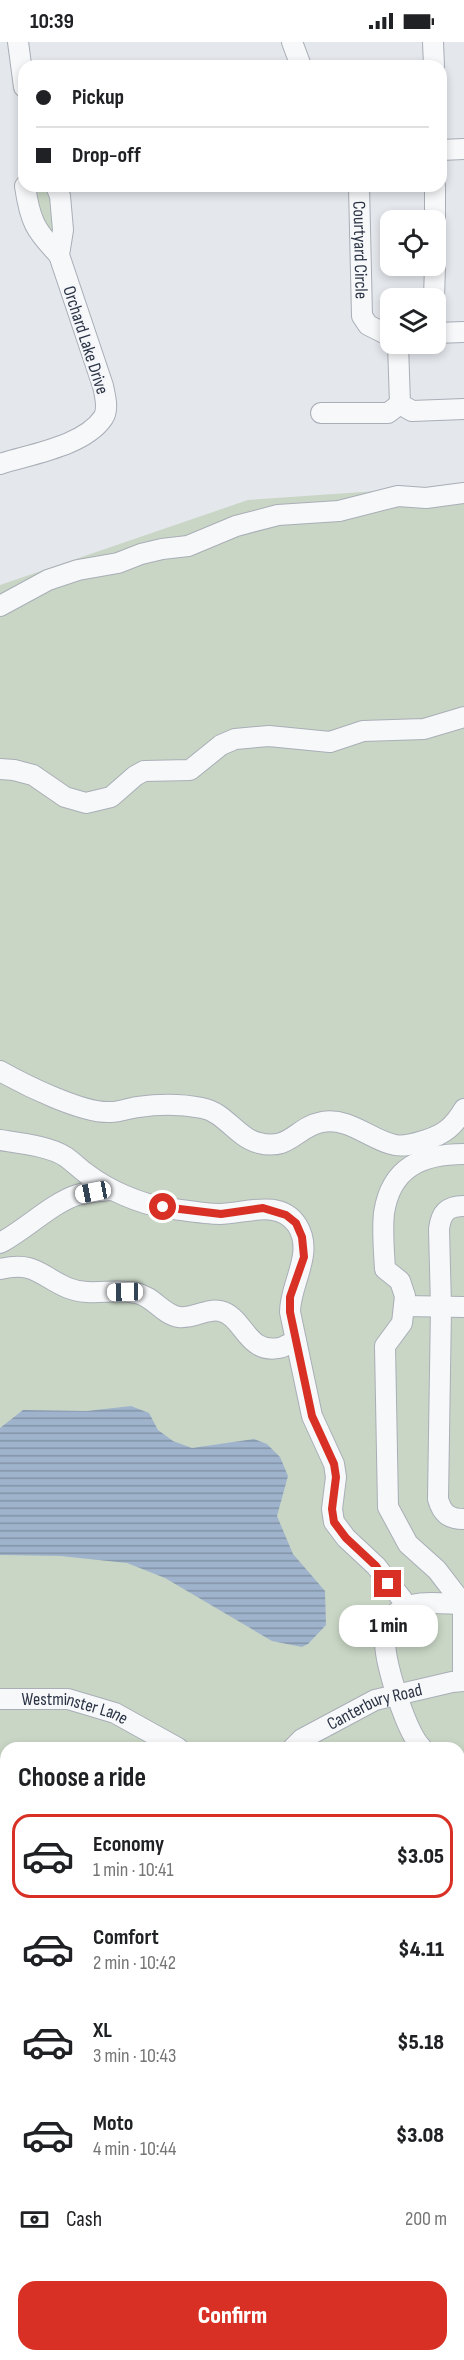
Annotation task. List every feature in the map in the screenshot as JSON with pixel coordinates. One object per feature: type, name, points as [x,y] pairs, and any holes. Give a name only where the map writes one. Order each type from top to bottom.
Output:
[{"type":"street","points":[[18,42],[20,60]]},
{"type":"street","points":[[292,42],[299,60]]},
{"type":"street","points":[[433,42],[434,60]]},
{"type":"street","points":[[447,150],[464,149]]},
{"type":"street","name":"Orchard Lake Drive","points":[[0,464],[82,439],[104,417],[106,402],[103,386],[59,255],[38,233],[28,210],[26,192]]},
{"type":"street","name":"Orchard Lake Drive","points":[[58,192],[63,230],[59,255]]},
{"type":"street","name":"Courtyard Circle","points":[[359,192],[362,316],[368,325],[380,331]]},
{"type":"street","points":[[435,192],[435,210]]},
{"type":"street","points":[[446,333],[464,332]]},
{"type":"street","points":[[398,354],[400,404]]},
{"type":"street","points":[[400,404],[412,411],[464,410]]},
{"type":"street","points":[[321,413],[388,412],[400,404]]},
{"type":"street","points":[[0,606],[40,583],[78,570],[118,563],[162,549],[188,546],[236,526],[278,515],[339,511],[387,498],[426,498],[464,493]]},
{"type":"street","points":[[0,770],[14,770],[33,775],[65,797],[86,803],[111,797],[144,771],[190,770],[221,745],[235,739],[269,736],[330,742],[363,731],[424,729],[464,717]]},
{"type":"street","points":[[0,1071],[35,1090],[94,1110],[110,1112],[140,1107],[181,1105],[204,1108],[218,1114],[247,1138],[268,1145],[279,1145],[289,1141],[323,1122],[339,1122],[366,1132],[386,1143],[406,1146],[448,1131],[464,1109]]},
{"type":"street","points":[[0,1140],[24,1143],[65,1156],[111,1190],[163,1207],[221,1214],[263,1208],[286,1215],[296,1223],[302,1237],[304,1257],[290,1297],[290,1312],[312,1416]]},
{"type":"street","points":[[464,1154],[435,1155],[410,1165],[397,1180],[386,1203],[384,1216],[385,1269],[400,1281],[405,1296],[402,1323],[385,1346],[388,1508],[408,1544],[437,1570],[464,1604],[464,1681]]},
{"type":"street","points":[[0,1243],[67,1200],[79,1195],[111,1190]]},
{"type":"street","points":[[464,1206],[456,1206],[447,1210],[440,1217],[438,1499],[441,1510],[448,1517],[464,1519]]},
{"type":"street","points":[[0,1269],[34,1269],[69,1288],[84,1292],[137,1293],[180,1317],[220,1311],[233,1318],[247,1336],[261,1346],[275,1351],[305,1393],[312,1416],[334,1464],[336,1477],[332,1509],[334,1522],[346,1538],[376,1566],[402,1599],[405,1607]]},
{"type":"street","points":[[404,1306],[464,1307]]},
{"type":"street","points":[[261,1346],[280,1348],[296,1341]]},
{"type":"street","points":[[418,1742],[398,1694],[387,1657],[385,1641],[387,1625],[394,1614],[405,1607],[420,1603],[464,1604]]},
{"type":"street","name":"Canterbury Road","points":[[299,1742],[375,1700],[464,1681]]},
{"type":"street","name":"Westminster Lane","points":[[0,1699],[68,1699],[115,1713],[167,1742]]},
{"type":"green space","points":[[33,192],[49,192],[56,220],[53,239],[43,226]]},
{"type":"green space","points":[[464,485],[464,1742],[0,1742],[0,585],[248,500]]},
{"type":"water","points":[[131,1406],[149,1413],[158,1430],[173,1441],[192,1448],[254,1439],[267,1444],[280,1457],[288,1476],[277,1516],[293,1554],[325,1591],[326,1625],[308,1644],[302,1647],[272,1641],[165,1578],[127,1563],[60,1556],[0,1555],[0,1428],[23,1410],[87,1411]]},
{"type":"route","points":[[163,1207],[221,1214],[263,1208],[286,1215],[296,1223],[302,1237],[304,1257],[290,1297],[290,1312],[312,1416],[334,1464],[336,1477],[332,1509],[334,1522],[346,1538],[364,1552],[388,1584]]}]
